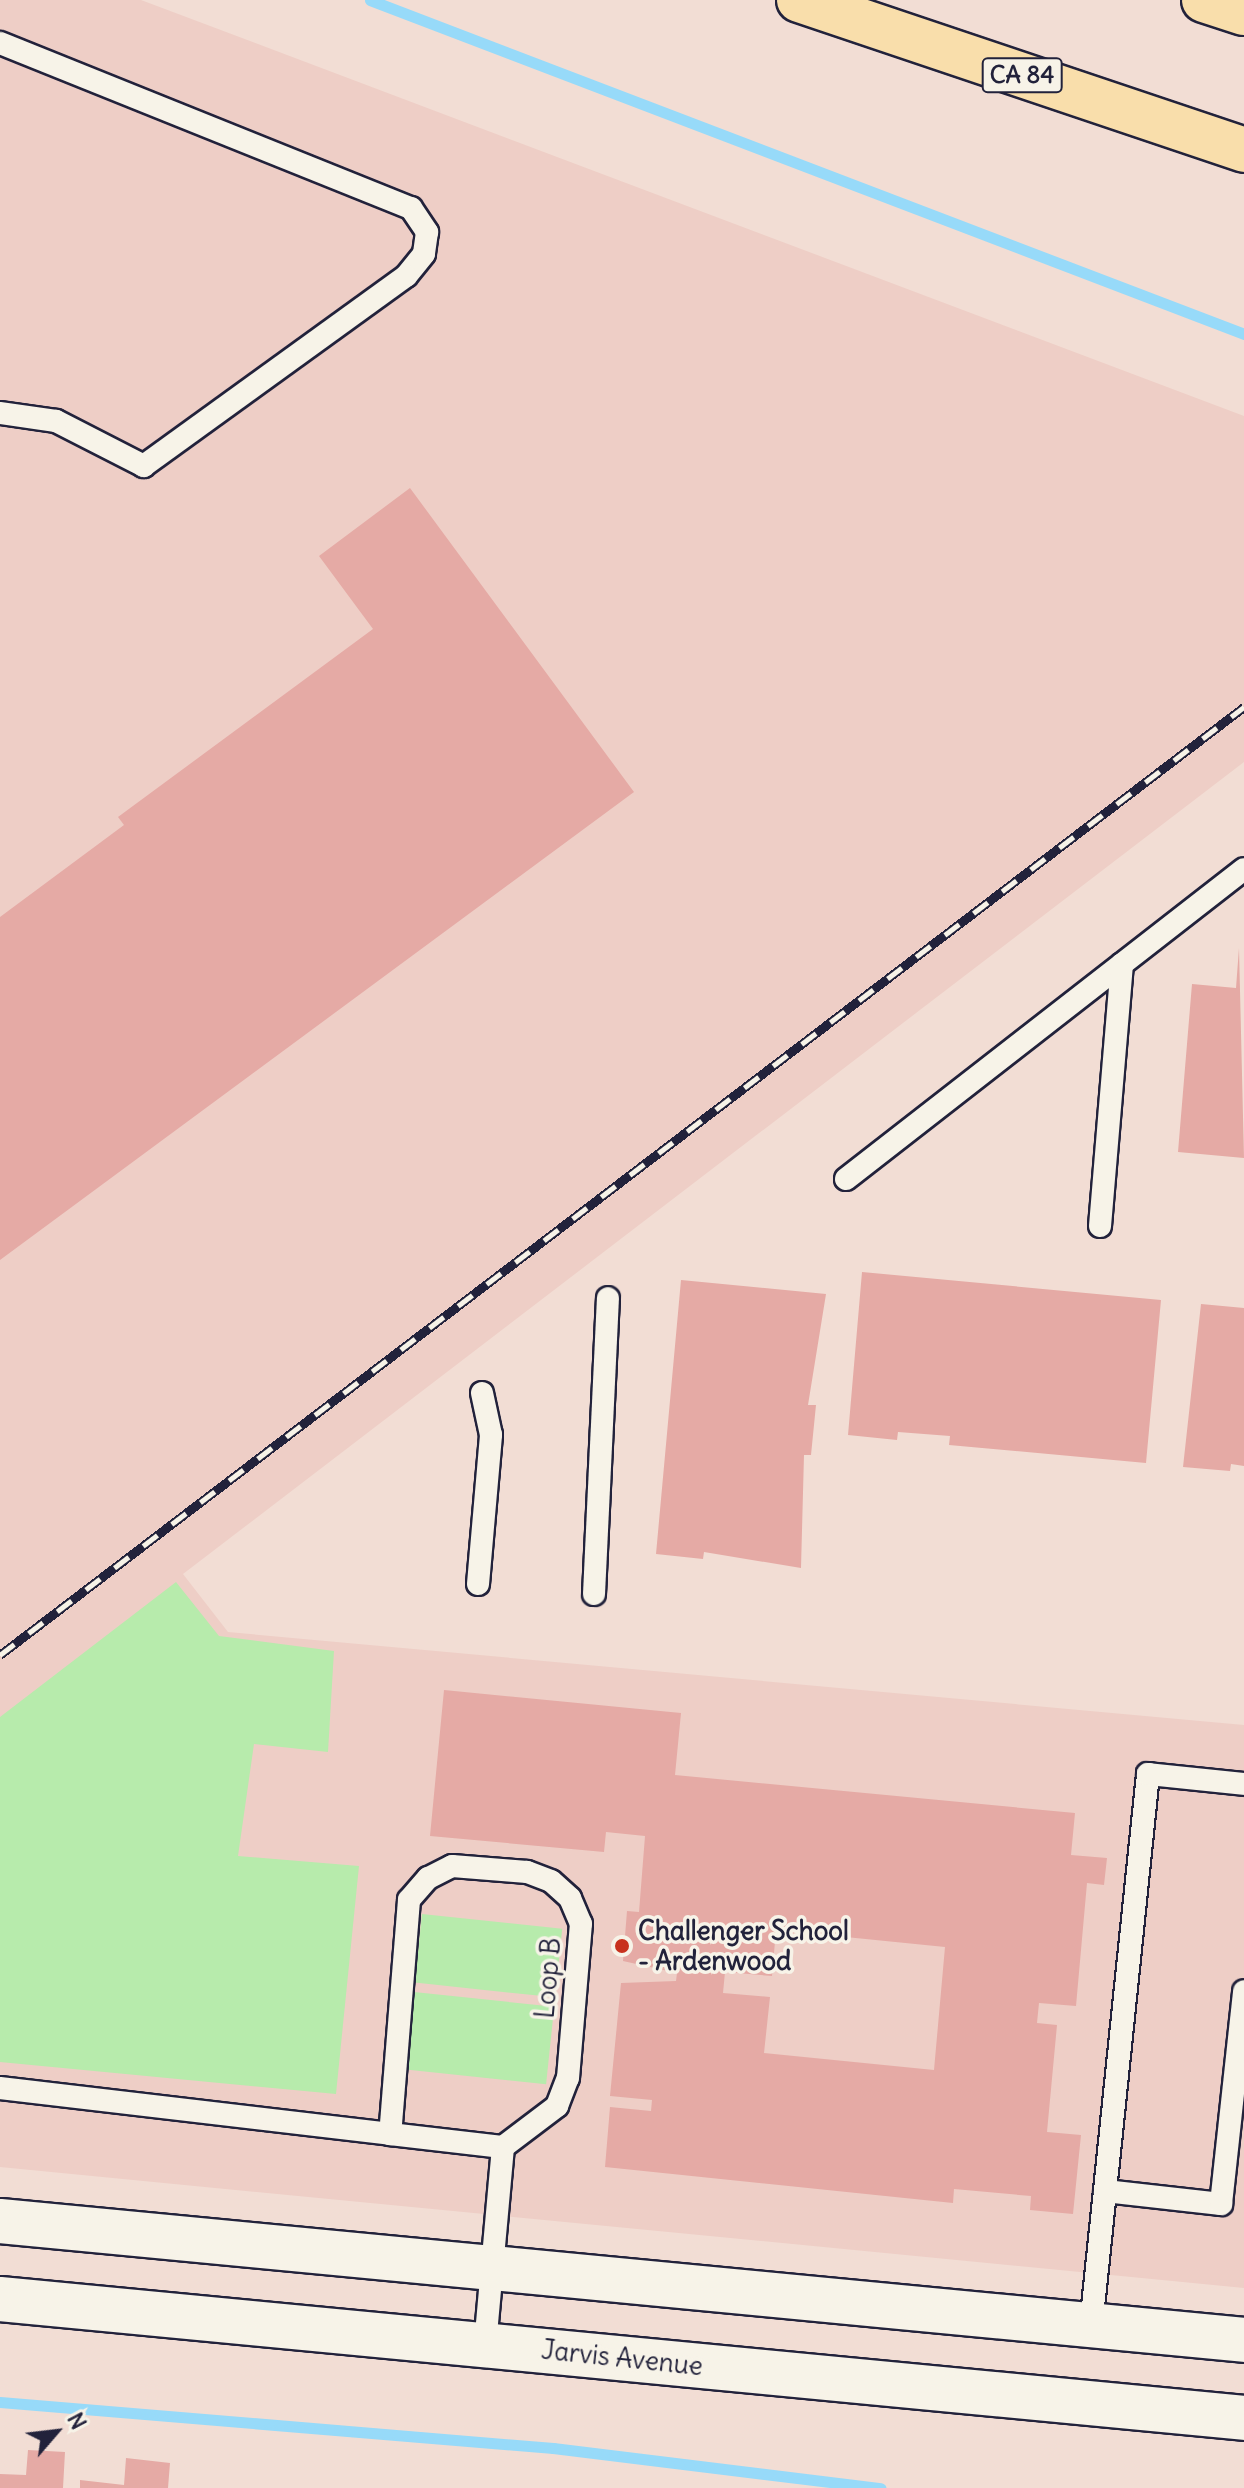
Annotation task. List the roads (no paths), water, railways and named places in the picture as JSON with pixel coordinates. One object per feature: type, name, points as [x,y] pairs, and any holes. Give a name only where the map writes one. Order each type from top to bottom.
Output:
[{"type":"highway","name":"CA 84","points":[[799,0],[1244,150]]},
{"type":"highway","points":[[1204,0],[1244,13]]},
{"type":"main road","points":[[0,2221],[1244,2340]]},
{"type":"main road","name":"Jarvis Avenue","points":[[0,2299],[1244,2418]]},
{"type":"lane","points":[[0,43],[411,208],[427,232],[424,254],[406,276],[144,466],[56,421],[0,413]]},
{"type":"lane","points":[[846,1179],[1244,869]]},
{"type":"lane","points":[[1100,1226],[1122,964]]},
{"type":"lane","points":[[594,1594],[608,1298]]},
{"type":"lane","points":[[478,1584],[491,1435],[482,1393]]},
{"type":"lane","points":[[1091,2326],[1148,1774],[1244,1784]]},
{"type":"lane","name":"Loop B","points":[[390,2134],[409,1900],[428,1878],[452,1866],[527,1872],[570,1898],[581,1924],[569,2063],[557,2106],[503,2147]]},
{"type":"lane","points":[[1105,2191],[1221,2204],[1244,1991]]},
{"type":"lane","points":[[0,2088],[503,2147],[485,2345]]},
{"type":"waterway","points":[[370,0],[1244,334]]},
{"type":"waterway","points":[[0,2402],[553,2448],[881,2488]]},
{"type":"railway","points":[[0,1655],[1244,707]]},
{"type":"place","name":"Challenger School - Ardenwood","points":[[622,1946]]}]
